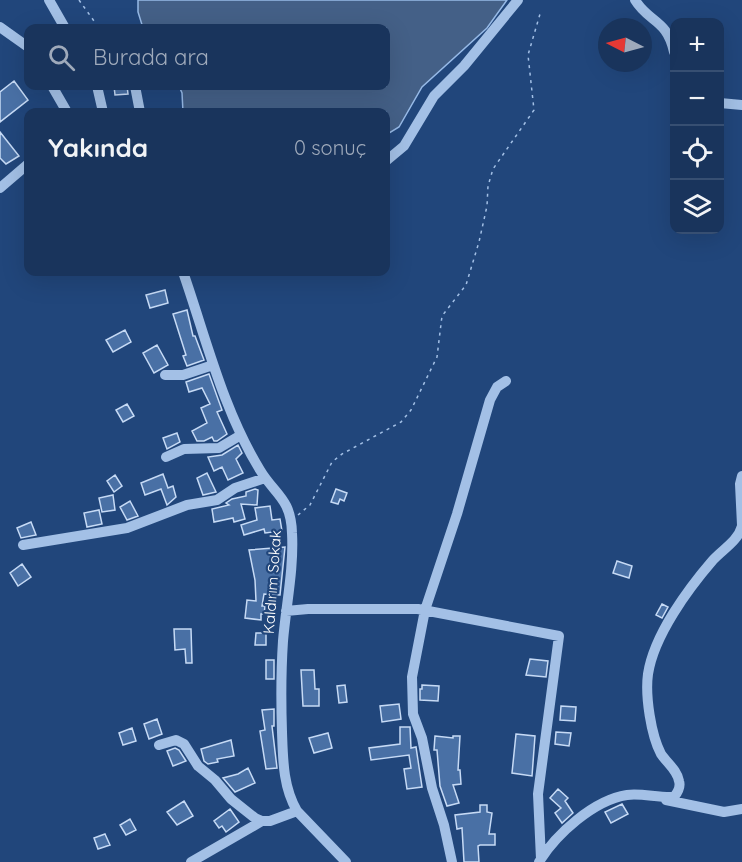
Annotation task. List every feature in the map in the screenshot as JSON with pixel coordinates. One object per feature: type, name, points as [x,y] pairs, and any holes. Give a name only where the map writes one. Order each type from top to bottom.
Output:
[{"type":"street","points":[[49,0],[63,24]]},
{"type":"street","points":[[390,158],[404,146],[434,96],[464,66],[518,0]]},
{"type":"street","points":[[635,0],[661,23],[670,37]]},
{"type":"street","points":[[0,27],[24,44]]},
{"type":"street","points":[[54,90],[65,108]]},
{"type":"street","points":[[98,90],[102,108]]},
{"type":"street","points":[[136,90],[139,108]]},
{"type":"street","points":[[724,103],[742,105]]},
{"type":"street","points":[[0,188],[24,168]]},
{"type":"street","name":"Kaldırım Sokak","points":[[184,276],[213,365],[242,435],[265,478],[279,493],[291,520],[292,555],[281,664],[283,764],[288,791],[297,811],[346,862]]},
{"type":"street","points":[[165,375],[183,375],[213,365]]},
{"type":"street","points":[[452,862],[444,825],[432,788],[422,738],[413,714],[412,677],[425,610],[457,514],[490,400],[497,387],[506,381]]},
{"type":"street","points":[[166,457],[184,449],[219,448],[242,435]]},
{"type":"street","points":[[660,798],[674,797],[680,788],[680,781],[661,754],[652,724],[648,690],[651,663],[674,612],[688,591],[739,535],[742,525],[740,484],[742,476]]},
{"type":"street","points":[[23,545],[127,528],[187,505],[217,500],[236,488],[265,478]]},
{"type":"street","points":[[286,611],[308,609],[425,610],[559,636],[538,794],[540,860]]},
{"type":"street","points":[[159,745],[176,740],[184,744],[198,766],[226,794],[262,821]]},
{"type":"street","points":[[540,860],[556,840],[578,821],[606,802],[627,795],[660,798],[724,812],[742,809]]},
{"type":"street","points":[[191,862],[262,821],[270,821],[297,811]]},
{"type":"path","points":[[79,0],[96,24]]},
{"type":"path","points":[[291,520],[310,505],[327,470],[337,458],[401,422],[411,410],[429,375],[437,357],[442,316],[466,285],[473,256],[480,242],[490,176],[497,162],[534,110],[528,55],[540,14]]},
{"type":"water","points":[[138,0],[507,0],[487,28],[422,87],[399,127],[390,133],[390,108],[183,108],[181,90],[390,90],[390,24],[142,24],[138,12]]},
{"type":"building","points":[[14,81],[28,100],[0,122],[0,92]]},
{"type":"building","points":[[114,90],[128,90],[128,94],[115,95]]},
{"type":"building","points":[[0,132],[19,156],[6,164],[0,158]]},
{"type":"building","points":[[165,290],[168,303],[150,308],[146,295]]},
{"type":"building","points":[[187,310],[193,336],[195,336],[204,360],[187,366],[183,356],[186,355],[173,314]]},
{"type":"building","points":[[125,330],[131,342],[113,352],[106,340]]},
{"type":"building","points":[[157,345],[168,365],[154,373],[143,353]]},
{"type":"building","points":[[209,374],[222,410],[217,412],[227,434],[217,441],[214,441],[212,437],[204,441],[197,441],[192,431],[207,423],[201,408],[210,404],[202,388],[189,392],[186,382]]},
{"type":"building","points":[[127,404],[134,416],[123,422],[116,410]]},
{"type":"building","points":[[177,433],[180,442],[167,449],[163,438]]},
{"type":"building","points":[[238,445],[242,453],[236,459],[243,473],[228,480],[222,467],[214,471],[208,457],[222,455]]},
{"type":"building","points":[[207,473],[216,492],[203,495],[197,478]]},
{"type":"building","points":[[163,474],[168,488],[173,486],[176,497],[167,505],[161,489],[145,495],[141,483]]},
{"type":"building","points":[[115,475],[122,486],[114,492],[107,481]]},
{"type":"building","points":[[336,489],[347,493],[344,501],[340,499],[338,504],[331,502]]},
{"type":"building","points":[[258,490],[257,505],[241,504],[245,519],[234,522],[233,518],[214,522],[212,509],[229,505],[226,503],[246,496],[246,492]]},
{"type":"building","points":[[113,495],[115,510],[102,512],[99,498]]},
{"type":"building","points":[[130,501],[138,516],[127,520],[120,507]]},
{"type":"building","points":[[270,506],[272,520],[280,519],[282,531],[265,533],[264,529],[244,535],[241,525],[257,520],[255,508]]},
{"type":"building","points":[[99,510],[102,524],[87,527],[84,513]]},
{"type":"building","points":[[31,522],[36,535],[21,538],[17,528]]},
{"type":"building","points":[[285,547],[280,595],[264,594],[262,606],[265,606],[261,620],[245,618],[247,600],[256,601],[255,580],[249,550]]},
{"type":"building","points":[[617,561],[632,566],[629,578],[613,573]]},
{"type":"building","points":[[22,564],[31,577],[18,586],[10,573]]},
{"type":"building","points":[[662,604],[668,607],[662,618],[656,615]]},
{"type":"building","points":[[174,629],[191,629],[192,663],[186,663],[185,649],[175,650]]},
{"type":"building","points":[[256,633],[266,633],[266,645],[255,645]]},
{"type":"building","points":[[530,659],[548,661],[546,677],[526,675]]},
{"type":"building","points":[[266,660],[274,660],[274,679],[266,679]]},
{"type":"building","points":[[301,670],[314,670],[315,689],[319,689],[319,706],[303,706]]},
{"type":"building","points":[[345,685],[347,702],[339,703],[337,686]]},
{"type":"building","points":[[422,685],[439,686],[438,701],[420,700]]},
{"type":"building","points":[[399,704],[401,719],[382,722],[380,706]]},
{"type":"building","points":[[561,706],[576,707],[575,721],[560,720]]},
{"type":"building","points":[[274,709],[274,726],[272,726],[277,768],[266,769],[260,731],[265,730],[262,710]]},
{"type":"building","points":[[157,719],[162,734],[149,739],[144,724]]},
{"type":"building","points":[[400,727],[410,727],[411,748],[416,747],[422,787],[407,789],[404,769],[411,768],[409,755],[371,760],[369,748],[400,744]]},
{"type":"building","points":[[132,728],[136,741],[123,745],[119,733]]},
{"type":"building","points":[[556,732],[571,733],[569,746],[555,744]]},
{"type":"building","points":[[328,733],[332,748],[314,753],[309,738]]},
{"type":"building","points":[[516,734],[535,736],[532,776],[512,773]]},
{"type":"building","points":[[435,736],[453,738],[453,736],[460,736],[458,770],[460,770],[461,784],[453,785],[459,803],[447,806],[440,786],[437,750],[434,750]]},
{"type":"building","points":[[231,740],[234,756],[217,759],[218,762],[208,764],[204,761],[201,749]]},
{"type":"building","points":[[175,748],[186,761],[173,766],[167,751]]},
{"type":"building","points":[[248,768],[255,783],[235,792],[223,778],[238,774]]},
{"type":"building","points":[[558,789],[568,798],[565,801],[573,813],[562,823],[555,813],[561,808],[550,798]]},
{"type":"building","points":[[184,801],[193,816],[177,825],[167,812]]},
{"type":"building","points":[[622,804],[628,814],[611,823],[605,812]]},
{"type":"building","points":[[480,805],[487,805],[487,812],[492,813],[489,834],[495,834],[495,845],[478,846],[479,862],[464,862],[462,828],[457,829],[455,815],[480,812]]},
{"type":"building","points":[[230,809],[239,822],[226,832],[214,821]]},
{"type":"building","points":[[130,819],[136,830],[126,835],[120,825]]},
{"type":"building","points":[[105,834],[110,845],[98,849],[94,838]]}]
